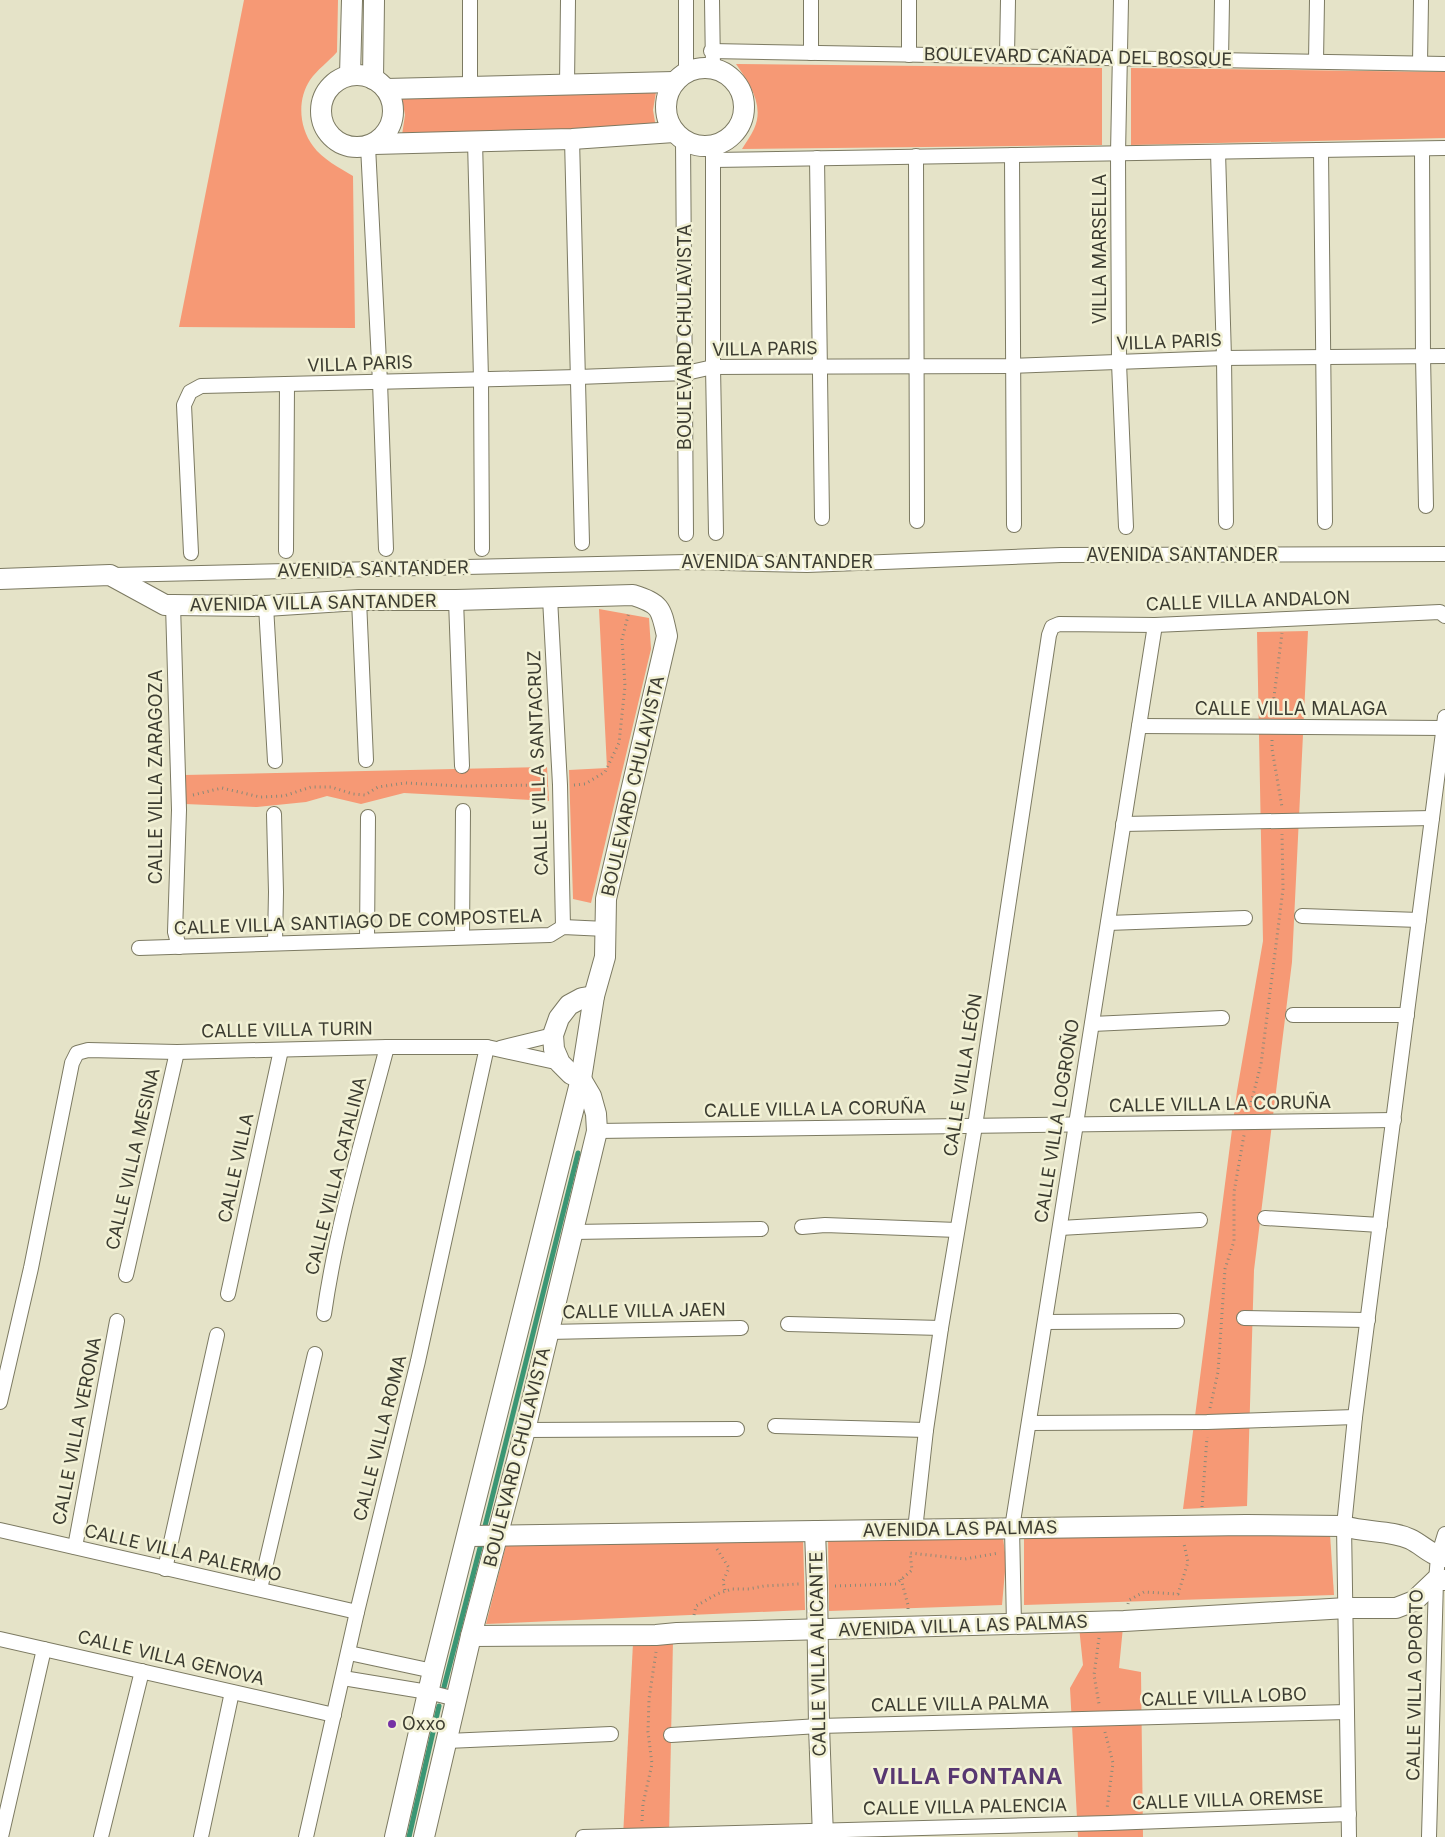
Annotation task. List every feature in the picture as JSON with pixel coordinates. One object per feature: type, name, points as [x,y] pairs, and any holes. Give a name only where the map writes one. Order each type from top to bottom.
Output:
[{"type":"street","points":[[350,75],[352,0]]},
{"type":"street","points":[[371,145],[384,136],[390,125],[393,113],[391,100],[380,84],[374,0]]},
{"type":"street","points":[[470,0],[470,87]]},
{"type":"street","points":[[567,85],[568,0]]},
{"type":"street","name":"BOULEVARD CHULAVISTA","points":[[686,0],[680,77],[668,94],[666,107],[668,120],[679,136],[686,373],[686,534]]},
{"type":"street","points":[[712,0],[712,60],[736,82],[743,94],[745,107],[743,121],[736,133],[713,153]]},
{"type":"street","points":[[811,0],[811,53]]},
{"type":"street","points":[[909,0],[909,54]]},
{"type":"street","points":[[1008,0],[1008,56]]},
{"type":"street","name":"VILLA MARSELLA","points":[[1121,0],[1118,154],[1119,363],[1126,527]]},
{"type":"street","points":[[1221,60],[1222,0]]},
{"type":"street","points":[[1316,61],[1317,0]]},
{"type":"street","points":[[1420,64],[1421,0]]},
{"type":"street","name":"BOULEVARD CAÑADA DEL BOSQUE","points":[[712,60],[811,53],[1445,64]]},
{"type":"street","points":[[712,60],[680,77],[567,85],[470,87],[380,84],[362,75],[350,75],[339,79],[323,97],[320,108],[321,120],[326,131],[334,140],[344,146],[356,148],[371,145],[475,141],[679,136],[692,145],[703,147],[713,153],[817,158],[1445,148]]},
{"type":"street","points":[[572,138],[582,543]]},
{"type":"street","points":[[475,141],[481,379],[482,549]]},
{"type":"street","points":[[371,145],[386,549]]},
{"type":"street","points":[[1422,148],[1426,506]]},
{"type":"street","points":[[1321,151],[1326,522]]},
{"type":"street","points":[[1218,152],[1224,358],[1226,522]]},
{"type":"street","name":"BOULEVARD CHULAVISTA","points":[[713,153],[713,367],[716,533]]},
{"type":"street","points":[[1012,155],[1014,525]]},
{"type":"street","points":[[916,156],[918,521]]},
{"type":"street","points":[[817,158],[822,518]]},
{"type":"street","name":"VILLA PARIS","points":[[191,553],[184,405],[190,392],[201,386],[578,378],[686,373],[713,367],[1012,366],[1224,358],[1445,356]]},
{"type":"street","points":[[286,551],[287,384]]},
{"type":"street","name":"AVENIDA SANTANDER","points":[[110,575],[687,562],[807,565],[1061,556],[1445,554]]},
{"type":"street","points":[[0,579],[110,575]]},
{"type":"street","name":"AVENIDA VILLA SANTANDER","points":[[110,575],[165,605],[266,606],[359,600],[456,600],[633,595],[651,601],[662,612],[667,636]]},
{"type":"street","name":"CALLE VILLA SANTACRUZ","points":[[550,598],[560,785],[563,927]]},
{"type":"street","points":[[359,600],[366,760]]},
{"type":"street","points":[[456,600],[462,766]]},
{"type":"street","name":"CALLE VILLA ZARAGOZA","points":[[173,605],[178,810],[174,932],[178,947]]},
{"type":"street","points":[[266,606],[274,761]]},
{"type":"street","name":"CALLE VILLA ANDALON","points":[[1052,627],[1059,624],[1155,624],[1440,612],[1445,616]]},
{"type":"street","name":"CALLE VILLA LOGROÑO","points":[[1014,1625],[1012,1538],[1155,624]]},
{"type":"street","name":"CALLE VILLA LEÓN","points":[[915,1530],[926,1430],[941,1328],[975,1126],[1049,635],[1052,627]]},
{"type":"street","name":"BOULEVARD CHULAVISTA","points":[[395,1837],[428,1692],[581,1079],[594,996],[605,957],[606,899],[667,636]]},
{"type":"street","points":[[1349,1837],[1344,1526],[1355,1417],[1444,723]]},
{"type":"street","name":"CALLE VILLA MALAGA","points":[[1139,726],[1272,727],[1444,723]]},
{"type":"street","points":[[462,937],[463,811]]},
{"type":"street","points":[[274,814],[275,943]]},
{"type":"street","points":[[366,940],[368,817]]},
{"type":"street","points":[[1123,824],[1432,818]]},
{"type":"street","points":[[1302,916],[1419,920]]},
{"type":"street","points":[[1108,923],[1245,918]]},
{"type":"street","name":"CALLE VILLA SANTIAGO DE COMPOSTELA","points":[[139,948],[550,935],[563,927],[606,929]]},
{"type":"street","points":[[560,1063],[554,1049],[553,1035],[559,1018],[570,1005],[582,998],[594,996]]},
{"type":"street","points":[[1293,1015],[1407,1015]]},
{"type":"street","points":[[1092,1024],[1222,1018]]},
{"type":"street","name":"CALLE VILLA TURIN","points":[[493,1048],[553,1035]]},
{"type":"street","name":"CALLE VILLA TURIN","points":[[0,1402],[31,1268],[72,1064],[77,1053],[88,1050],[177,1052],[387,1047],[493,1048],[560,1063]]},
{"type":"street","name":"CALLE VILLA CATALINA","points":[[324,1314],[329,1276],[387,1047]]},
{"type":"street","name":"CALLE VILLA ROMA","points":[[306,1837],[357,1612],[493,1048]]},
{"type":"street","name":"CALLE VILLA","points":[[228,1294],[281,1050]]},
{"type":"street","name":"CALLE VILLA MESINA","points":[[126,1275],[177,1052]]},
{"type":"street","name":"BOULEVARD CHULAVISTA","points":[[424,1837],[471,1636],[525,1430],[597,1131],[596,1114],[591,1096],[581,1079],[571,1074],[560,1063]]},
{"type":"street","name":"CALLE VILLA LA CORUÑA","points":[[597,1131],[1394,1120]]},
{"type":"street","points":[[1265,1218],[1380,1225]]},
{"type":"street","points":[[1060,1228],[1200,1220]]},
{"type":"street","points":[[802,1227],[825,1225],[957,1230]]},
{"type":"street","points":[[573,1232],[761,1229]]},
{"type":"street","points":[[1244,1318],[1368,1320]]},
{"type":"street","name":"CALLE VILLA VERONA","points":[[74,1547],[117,1321]]},
{"type":"street","points":[[1045,1322],[1177,1321]]},
{"type":"street","points":[[788,1324],[941,1328]]},
{"type":"street","name":"CALLE VILLA JAEN","points":[[548,1332],[741,1328]]},
{"type":"street","points":[[165,1569],[217,1335]]},
{"type":"street","points":[[260,1589],[315,1354]]},
{"type":"street","points":[[1029,1423],[1207,1422],[1355,1417]]},
{"type":"street","points":[[775,1426],[926,1430]]},
{"type":"street","points":[[525,1430],[737,1429]]},
{"type":"street","name":"AVENIDA LAS PALMAS","points":[[468,1536],[915,1530],[1012,1538],[1180,1526],[1344,1526],[1359,1531],[1396,1534],[1411,1539],[1441,1557]]},
{"type":"street","name":"CALLE VILLA PALERMO","points":[[0,1530],[357,1612]]},
{"type":"street","name":"CALLE VILLA ALICANTE","points":[[815,1531],[823,1833]]},
{"type":"street","name":"CALLE VILLA OPORTO","points":[[1429,1837],[1438,1810],[1440,1580],[1445,1534]]},
{"type":"street","name":"AVENIDA VILLA LAS PALMAS","points":[[471,1636],[656,1635],[677,1632],[1014,1625],[1124,1621],[1346,1608],[1396,1608],[1414,1601],[1440,1580]]},
{"type":"street","name":"CALLE VILLA GENOVA","points":[[0,1639],[334,1715]]},
{"type":"street","points":[[1,1837],[44,1649]]},
{"type":"street","points":[[349,1654],[434,1670]]},
{"type":"street","points":[[101,1837],[142,1671]]},
{"type":"street","points":[[343,1678],[428,1692],[456,1700]]},
{"type":"street","points":[[201,1837],[232,1692]]},
{"type":"street","name":"CALLE VILLA LOBO","points":[[1102,1720],[1347,1712]]},
{"type":"street","name":"CALLE VILLA PALMA","points":[[671,1735],[819,1726],[1102,1720]]},
{"type":"street","points":[[447,1741],[611,1734]]},
{"type":"street","name":"CALLE VILLA OREMSE","points":[[1109,1823],[1349,1814]]},
{"type":"street","name":"CALLE VILLA PALENCIA","points":[[583,1837],[823,1833],[1109,1823]]},
{"type":"path","points":[[1202,1526],[1201,1498],[1207,1422],[1218,1372],[1225,1269],[1234,1241],[1234,1192],[1246,1122],[1261,1064],[1283,889],[1282,805],[1272,749],[1272,712],[1284,618]]},
{"type":"path","points":[[1124,1621],[1129,1600],[1144,1592],[1178,1594],[1188,1562],[1180,1526]]},
{"type":"path","points":[[707,1533],[729,1568],[723,1581],[725,1591]]},
{"type":"path","points":[[692,1633],[696,1606],[725,1591],[788,1584],[817,1586],[896,1584],[912,1570],[910,1553],[965,1560],[1006,1552],[1012,1538]]},
{"type":"path","points":[[901,1579],[908,1604],[906,1627]]},
{"type":"path","points":[[641,1836],[643,1804],[652,1764],[648,1732],[649,1699],[655,1660],[656,1635]]},
{"type":"shaded area","points":[[244,0],[338,0],[337,52],[310,80],[303,96],[301,113],[308,139],[317,151],[353,176],[355,328],[179,327]]},
{"type":"shaded area","points":[[736,64],[1102,68],[1102,145],[742,149],[754,129],[758,111],[754,95]]},
{"type":"shaded area","points":[[1131,68],[1445,72],[1445,138],[1131,145]]},
{"type":"shaded area","points":[[656,92],[653,110],[656,128],[402,135],[405,115],[401,93]]},
{"type":"shaded area","points":[[599,609],[649,618],[651,649],[591,903],[573,899],[569,770],[607,768]]},
{"type":"shaded area","points":[[1308,631],[1292,962],[1254,1270],[1247,1506],[1183,1509],[1237,1091],[1263,941],[1257,632]]},
{"type":"shaded area","points":[[547,767],[549,801],[404,793],[361,804],[327,796],[306,802],[257,807],[185,804],[184,775]]},
{"type":"shaded area","points":[[1024,1533],[1330,1534],[1334,1595],[1024,1605]]},
{"type":"shaded area","points":[[828,1537],[1003,1538],[1006,1560],[1002,1605],[829,1611]]},
{"type":"shaded area","points":[[803,1540],[805,1610],[486,1624],[506,1545]]},
{"type":"shaded area","points":[[1079,1627],[1123,1627],[1119,1668],[1141,1672],[1143,1837],[1078,1837],[1070,1688],[1083,1665]]},
{"type":"shaded area","points":[[673,1640],[669,1837],[623,1837],[633,1643]]},
{"type":"waterway","points":[[485,1526],[578,1153]]},
{"type":"waterway","points":[[444,1687],[481,1544]]},
{"type":"waterway","points":[[409,1837],[439,1706]]},
{"type":"place","name":"Oxxo","points":[[392,1724]]},
{"type":"district","name":"VILLA FONTANA","points":[[968,1776]]}]
